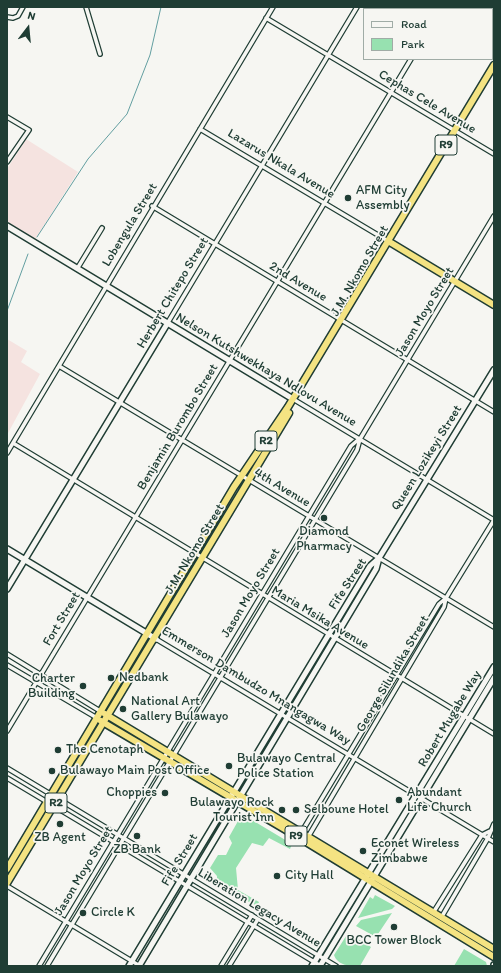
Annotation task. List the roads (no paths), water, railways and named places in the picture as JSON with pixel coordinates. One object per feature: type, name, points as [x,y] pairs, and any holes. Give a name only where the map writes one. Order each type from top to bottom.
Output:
[{"type":"highway","name":"R9","points":[[390,242],[494,65]]},
{"type":"highway","name":"Lazarus Nkala Avenue","points":[[390,242],[494,306]]},
{"type":"highway","name":"J.M. Nkomo Street","points":[[7,883],[155,639],[294,400],[390,242]]},
{"type":"highway","name":"J.M. Nkomo Street","points":[[7,868],[242,475],[294,400]]},
{"type":"highway","name":"R9","points":[[100,711],[494,949]]},
{"type":"highway","name":"R9","points":[[97,718],[494,957]]},
{"type":"street","points":[[7,17],[13,18],[18,16],[23,7]]},
{"type":"street","points":[[86,7],[100,54]]},
{"type":"street","name":"Lobengula Street","points":[[7,454],[152,206],[273,7]]},
{"type":"street","name":"Herbert Chitepo Street","points":[[7,589],[357,7]]},
{"type":"street","name":"Cephas Cele Avenue","points":[[266,18],[494,154]]},
{"type":"street","name":"Benjamin Burombo Street","points":[[134,517],[410,60]]},
{"type":"street","points":[[7,117],[29,130],[7,162]]},
{"type":"street","name":"Lazarus Nkala Avenue","points":[[200,129],[390,242]]},
{"type":"street","name":"2nd Avenue","points":[[152,206],[494,412]]},
{"type":"street","name":"Jason Moyo Street","points":[[39,966],[113,842],[220,678],[357,450],[360,439],[456,282],[494,216]]},
{"type":"street","name":"Nelson Kutshwekhaya Ndlovu Avenue","points":[[7,226],[167,324],[494,520]]},
{"type":"street","points":[[77,269],[102,228]]},
{"type":"street","name":"4th Avenue","points":[[59,366],[494,627]]},
{"type":"street","name":"Queen Lozikeyi Street","points":[[379,558],[494,370]]},
{"type":"street","name":"Jason Moyo Street","points":[[47,966],[124,838],[214,674],[351,446],[360,439]]},
{"type":"street","name":"Maria Msika Avenue","points":[[13,443],[194,554],[494,734]]},
{"type":"street","name":"Fort Street","points":[[7,731],[134,517]]},
{"type":"street","name":"George Silundika Street","points":[[298,838],[439,604],[446,598],[494,520]]},
{"type":"street","name":"Emmerson Dambudzo Mnangagwa Way","points":[[7,549],[494,842]]},
{"type":"street","name":"Fife Street","points":[[130,964],[370,567],[379,558]]},
{"type":"street","name":"Fife Street","points":[[140,966],[335,639],[376,569],[379,558]]},
{"type":"street","name":"George Silundika Street","points":[[305,842],[445,606],[446,598]]},
{"type":"street","points":[[7,654],[100,711]]},
{"type":"street","points":[[7,665],[97,718]]},
{"type":"street","name":"Robert Mugabe Way","points":[[313,964],[421,798],[494,667]]},
{"type":"street","name":"Robert Mugabe Way","points":[[372,874],[416,795],[494,678]]},
{"type":"street","name":"Liberation Legacy Avenue","points":[[7,768],[336,966]]},
{"type":"street","name":"Liberation Legacy Avenue","points":[[7,778],[248,922],[313,964],[321,966]]},
{"type":"street","points":[[437,924],[488,838],[494,824]]},
{"type":"street","points":[[429,919],[482,835],[490,831]]},
{"type":"street","name":"Robert Mugabe Way","points":[[321,966],[368,880]]},
{"type":"street","points":[[7,886],[66,921],[130,964],[140,966]]},
{"type":"street","points":[[221,966],[252,915]]},
{"type":"street","points":[[229,966],[258,919]]},
{"type":"waterway","points":[[37,237],[88,159],[127,114],[150,55],[161,7]]},
{"type":"waterway","points":[[7,311],[28,254]]},
{"type":"place","name":"AFM City Assembly","points":[[348,198]]},
{"type":"place","name":"Diamond Pharmacy","points":[[324,518]]},
{"type":"place","name":"Nedbank","points":[[111,678]]},
{"type":"place","name":"Charter Building","points":[[83,686]]},
{"type":"place","name":"National Art Gallery Bulawayo","points":[[123,709]]},
{"type":"place","name":"The Cenotaph","points":[[58,750]]},
{"type":"place","name":"Bulawayo Central Police Station","points":[[229,766]]},
{"type":"place","name":"Bulawayo Main Post Office","points":[[52,771]]},
{"type":"place","name":"Choppies","points":[[165,793]]},
{"type":"place","name":"Abundant Life Church","points":[[399,800]]},
{"type":"place","name":"Bulawayo Rock Tourist Inn","points":[[282,810]]},
{"type":"place","name":"Selboune Hotel","points":[[296,810]]},
{"type":"place","name":"ZB Agent","points":[[60,824]]},
{"type":"place","name":"ZB Bank","points":[[137,836]]},
{"type":"place","name":"Econet Wireless Zimbabwe","points":[[363,851]]},
{"type":"place","name":"City Hall","points":[[277,876]]},
{"type":"place","name":"Circle K","points":[[83,913]]},
{"type":"place","name":"BCC Tower Block","points":[[394,927]]}]
